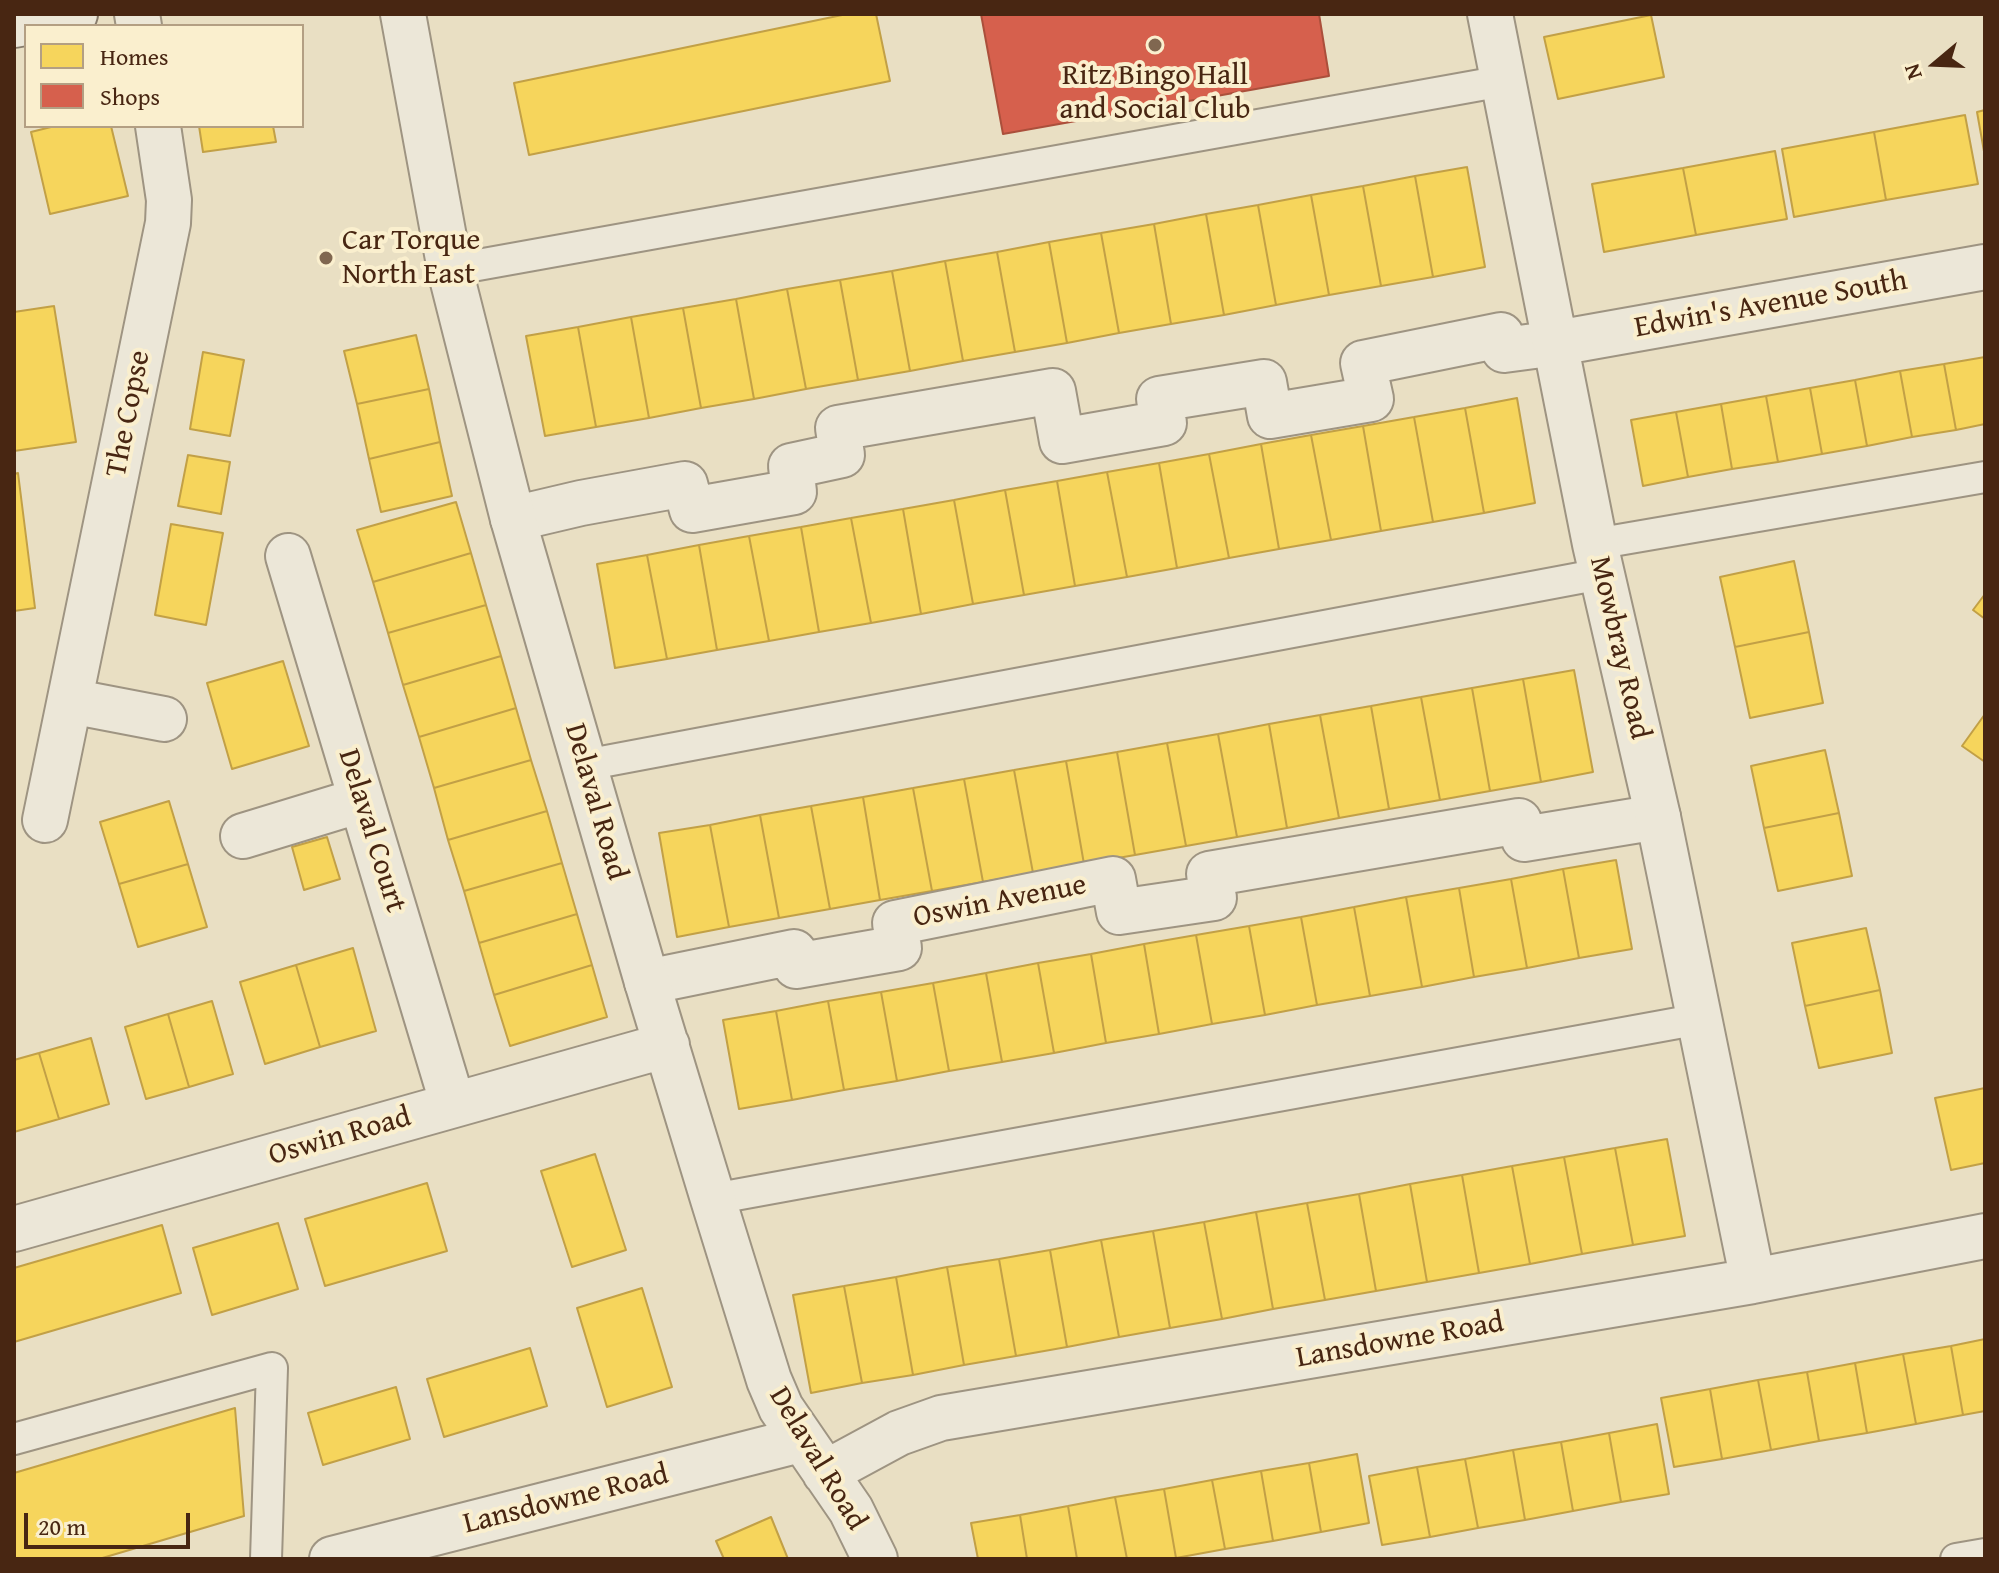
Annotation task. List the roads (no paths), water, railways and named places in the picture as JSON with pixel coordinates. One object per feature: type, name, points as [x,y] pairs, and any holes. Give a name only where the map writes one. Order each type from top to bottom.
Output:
[{"type":"street","points":[[14,25],[75,14]]},
{"type":"street","name":"Delaval Road","points":[[403,14],[450,270],[513,519],[713,1199],[769,1380],[781,1408],[851,1510],[875,1559]]},
{"type":"street","name":"Mowbray Road","points":[[1490,14],[1598,559],[1658,817],[1753,1281]]},
{"type":"street","name":"The Copse","points":[[45,820],[168,223],[168,185],[158,128]]},
{"type":"street","name":"Edwin's Avenue South","points":[[513,519],[685,484],[692,510],[794,492],[791,466],[842,455],[838,428],[1053,391],[1062,441],[1164,423],[1159,399],[1264,382],[1270,416],[1371,399],[1363,363],[1501,335],[1504,350],[1557,343],[1985,267]]},
{"type":"street","name":"Delaval Court","points":[[288,556],[453,1105]]},
{"type":"street","points":[[70,701],[164,719]]},
{"type":"street","points":[[243,836],[361,800]]},
{"type":"street","name":"Oswin Avenue","points":[[647,982],[794,952],[796,966],[899,948],[895,923],[1113,879],[1119,912],[1214,898],[1209,874],[1519,821],[1524,839],[1658,817]]},
{"type":"street","name":"Oswin Road","points":[[14,1229],[667,1045]]},
{"type":"street","name":"Lansdowne Road","points":[[332,1559],[813,1456],[899,1433],[941,1418],[1753,1281],[1985,1236]]},
{"type":"lane","points":[[450,270],[1503,81]]},
{"type":"lane","points":[[585,765],[1985,477]]},
{"type":"lane","points":[[713,1199],[1700,1019]]},
{"type":"lane","points":[[14,1439],[272,1368],[266,1559]]},
{"type":"lane","points":[[1956,1559],[1985,1554]]},
{"type":"place","name":"Ritz Bingo Hall and Social Club","points":[[1155,45]]},
{"type":"place","name":"Car Torque North East","points":[[326,258]]}]
